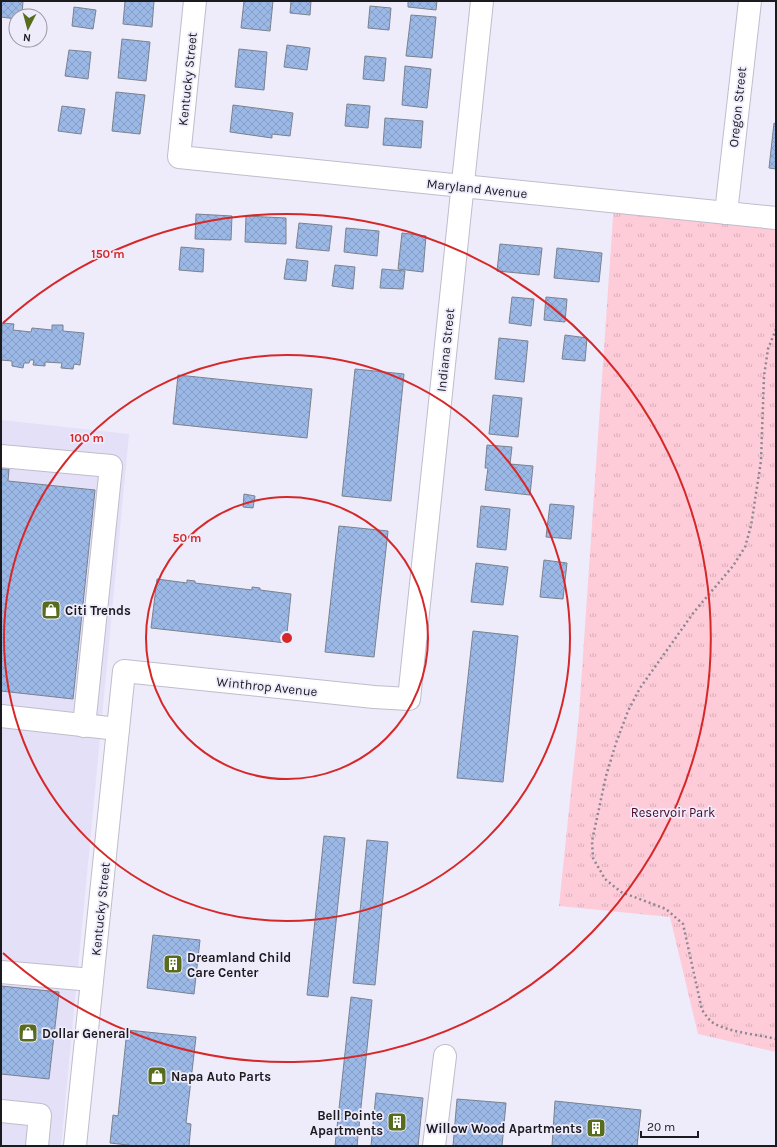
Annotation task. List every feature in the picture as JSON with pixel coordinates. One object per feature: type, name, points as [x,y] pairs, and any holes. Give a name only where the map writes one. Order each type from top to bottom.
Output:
[{"type":"street","name":"Kentucky Street","points":[[179,157],[195,1]]},
{"type":"street","name":"Indiana Street","points":[[409,699],[482,1]]},
{"type":"street","name":"Oregon Street","points":[[726,213],[750,1]]},
{"type":"street","name":"Maryland Avenue","points":[[179,157],[776,218]]},
{"type":"street","points":[[1,456],[111,466],[84,726]]},
{"type":"street","name":"Kentucky Street","points":[[75,1146],[124,671]]},
{"type":"street","name":"Winthrop Avenue","points":[[124,671],[374,697],[409,699]]},
{"type":"street","points":[[1,716],[118,729]]},
{"type":"street","points":[[1,972],[92,980]]},
{"type":"street","points":[[434,1146],[445,1056]]},
{"type":"street","points":[[1,1111],[40,1115],[37,1146]]},
{"type":"path","points":[[776,329],[768,349],[764,376],[761,461],[751,526],[745,547],[734,566],[694,612],[640,688],[628,711],[616,743],[606,776],[592,840],[593,858],[605,879],[621,892],[666,909],[683,924],[702,1010],[713,1024],[776,1039]]},
{"type":"shaded area","points":[[1,420],[129,434],[61,1146],[1,1146]]},
{"type":"green space","name":"Reservoir Park","points":[[614,203],[776,218],[776,1052],[698,1034],[670,917],[559,906],[579,714]]},
{"type":"building","points":[[1,1],[23,1],[23,8],[8,8],[8,18],[1,17]]},
{"type":"building","points":[[125,1],[154,1],[152,27],[123,24]]},
{"type":"building","points":[[244,1],[273,1],[270,31],[241,28]]},
{"type":"building","points":[[291,1],[311,1],[310,15],[290,13]]},
{"type":"building","points":[[408,1],[437,1],[436,10],[408,7]]},
{"type":"building","points":[[370,6],[391,8],[389,30],[368,28]]},
{"type":"building","points":[[74,7],[96,10],[93,29],[72,26]]},
{"type":"building","points":[[411,15],[436,17],[432,58],[406,56]]},
{"type":"building","points":[[122,39],[150,42],[146,81],[118,78]]},
{"type":"building","points":[[287,45],[310,48],[307,70],[284,67]]},
{"type":"building","points":[[239,49],[267,52],[264,90],[235,87]]},
{"type":"building","points":[[69,50],[91,52],[88,79],[65,76]]},
{"type":"building","points":[[365,56],[386,58],[384,81],[363,79]]},
{"type":"building","points":[[405,66],[431,69],[427,108],[402,105]]},
{"type":"building","points":[[116,92],[145,95],[140,134],[112,131]]},
{"type":"building","points":[[347,104],[370,106],[368,128],[345,126]]},
{"type":"building","points":[[233,105],[293,113],[290,136],[272,134],[272,138],[230,132]]},
{"type":"building","points":[[62,106],[85,109],[81,134],[58,131]]},
{"type":"building","points":[[385,118],[423,121],[421,148],[383,145]]},
{"type":"building","points":[[774,123],[776,124],[776,169],[769,168]]},
{"type":"building","points":[[196,214],[232,216],[231,240],[195,239]]},
{"type":"building","points":[[246,216],[286,218],[286,244],[245,242]]},
{"type":"building","points":[[299,223],[332,226],[329,251],[296,248]]},
{"type":"building","points":[[346,228],[379,231],[377,256],[344,252]]},
{"type":"building","points":[[402,233],[426,236],[423,272],[398,269]]},
{"type":"building","points":[[500,244],[542,248],[539,275],[497,271]]},
{"type":"building","points":[[181,247],[204,249],[203,272],[179,270]]},
{"type":"building","points":[[557,248],[602,253],[599,282],[554,278]]},
{"type":"building","points":[[287,259],[308,261],[306,281],[284,279]]},
{"type":"building","points":[[335,265],[355,267],[353,289],[332,286]]},
{"type":"building","points":[[382,269],[405,271],[403,289],[380,288]]},
{"type":"building","points":[[512,297],[534,299],[531,326],[509,323]]},
{"type":"building","points":[[546,297],[567,299],[565,322],[544,320]]},
{"type":"building","points":[[2,323],[14,324],[13,330],[31,332],[32,328],[52,330],[52,325],[63,325],[63,331],[84,333],[80,365],[74,364],[73,369],[61,368],[62,363],[45,362],[45,366],[33,365],[34,360],[30,360],[29,363],[24,363],[23,368],[12,366],[12,361],[1,360]]},
{"type":"building","points":[[565,335],[587,338],[585,361],[562,359]]},
{"type":"building","points":[[499,338],[528,341],[524,382],[495,379]]},
{"type":"building","points":[[355,369],[404,374],[391,501],[342,496]]},
{"type":"building","points":[[178,375],[312,389],[307,438],[173,424]]},
{"type":"building","points":[[493,395],[522,398],[518,437],[489,434]]},
{"type":"building","points":[[487,445],[512,447],[510,464],[533,466],[530,495],[485,490],[488,468],[485,468]]},
{"type":"building","points":[[1,469],[9,469],[8,481],[95,490],[73,699],[1,691]]},
{"type":"building","points":[[244,494],[255,496],[253,508],[243,507]]},
{"type":"building","points":[[550,504],[574,506],[571,539],[546,537]]},
{"type":"building","points":[[481,506],[510,509],[506,550],[477,547]]},
{"type":"building","points":[[339,526],[388,531],[374,657],[325,652]]},
{"type":"building","points":[[544,560],[567,563],[563,599],[540,597]]},
{"type":"building","points":[[476,563],[508,567],[503,605],[471,602]]},
{"type":"building","points":[[157,579],[187,583],[187,580],[195,581],[195,583],[252,590],[252,587],[260,588],[260,590],[291,594],[286,643],[151,628]]},
{"type":"building","points":[[473,631],[518,636],[503,782],[457,778]]},
{"type":"building","points":[[324,836],[345,838],[328,997],[307,995]]},
{"type":"building","points":[[367,840],[388,842],[375,985],[353,983]]},
{"type":"building","name":"Dreamland Child Care Center","points":[[153,935],[200,940],[194,994],[147,988]]},
{"type":"building","name":"Dollar General","points":[[1,986],[59,992],[49,1079],[1,1074]]},
{"type":"building","points":[[351,997],[372,1000],[357,1146],[335,1146]]},
{"type":"building","name":"Napa Auto Parts","points":[[127,1030],[196,1037],[186,1123],[191,1124],[189,1146],[136,1146],[110,1143],[113,1115],[118,1116]]},
{"type":"building","name":"Bell Pointe Apartments","points":[[376,1093],[423,1098],[418,1146],[371,1146]]},
{"type":"building","points":[[457,1099],[506,1103],[502,1146],[453,1146]]},
{"type":"building","name":"Willow Wood Apartments","points":[[555,1101],[641,1110],[637,1146],[552,1146]]},
{"type":"place","name":"Citi Trends","points":[[51,610]]},
{"type":"place","name":"Dreamland Child Care Center","points":[[173,964]]},
{"type":"place","name":"Dollar General","points":[[28,1033]]},
{"type":"place","name":"Napa Auto Parts","points":[[157,1076]]},
{"type":"place","name":"Bell Pointe Apartments","points":[[397,1122]]},
{"type":"place","name":"Willow Wood Apartments","points":[[596,1128]]}]
